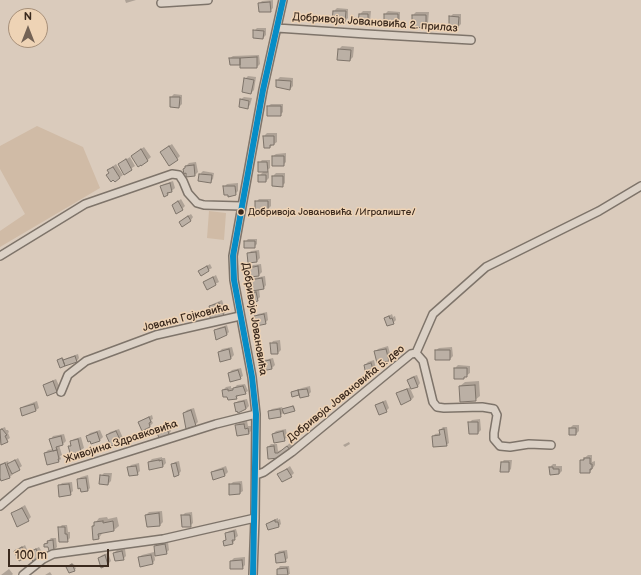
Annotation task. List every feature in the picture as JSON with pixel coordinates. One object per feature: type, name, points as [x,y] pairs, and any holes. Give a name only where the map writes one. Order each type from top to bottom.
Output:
[{"type":"street","points":[[161,3],[208,0]]},
{"type":"street","name":"Добривоја Јовановића","points":[[254,575],[256,414],[252,377],[234,280],[233,263],[263,90],[283,0]]},
{"type":"street","name":"Добривоја Јовановића 2. прилаз","points":[[277,28],[470,40]]},
{"type":"street","points":[[0,256],[85,204],[172,174],[179,175],[188,193],[197,203],[204,205],[242,206]]},
{"type":"street","points":[[416,353],[433,314],[486,267],[599,211],[641,186]]},
{"type":"street","name":"Јована Гојковића","points":[[61,392],[68,375],[86,361],[156,335],[240,316]]},
{"type":"street","name":"Добривоја Јовановића 5. део","points":[[256,475],[264,472],[292,452],[411,354],[416,353],[423,361],[433,402],[437,407],[482,407],[494,409],[497,415],[494,440],[500,446],[510,447],[529,444],[552,445]]},
{"type":"street","name":"Живојина Здравковића","points":[[0,506],[26,484],[216,424],[256,414]]},
{"type":"street","points":[[23,575],[43,559],[53,554],[163,539],[255,518]]},
{"type":"shaded area","points":[[37,126],[83,147],[100,188],[0,247],[0,231],[25,214],[0,169],[0,146]]},
{"type":"shaded area","points":[[209,211],[226,213],[224,240],[207,238]]},
{"type":"building","points":[[270,2],[271,12],[259,12],[258,3]]},
{"type":"building","points":[[333,11],[346,11],[345,22],[332,21]]},
{"type":"building","points":[[359,14],[368,14],[368,25],[358,24]]},
{"type":"building","points":[[384,14],[398,14],[398,25],[384,25]]},
{"type":"building","points":[[412,15],[426,15],[426,27],[412,28]]},
{"type":"building","points":[[449,16],[459,17],[458,28],[449,27]]},
{"type":"building","points":[[253,30],[264,31],[263,39],[253,38]]},
{"type":"building","points":[[338,49],[351,50],[350,61],[337,60]]},
{"type":"building","points":[[257,57],[257,68],[240,68],[240,58]]},
{"type":"building","points":[[229,58],[240,58],[240,65],[230,65]]},
{"type":"building","points":[[244,78],[254,80],[251,94],[242,92]]},
{"type":"building","points":[[276,80],[291,81],[290,90],[276,87]]},
{"type":"building","points":[[170,97],[180,97],[179,108],[170,107]]},
{"type":"building","points":[[240,99],[249,101],[248,109],[239,107]]},
{"type":"building","points":[[267,106],[281,106],[281,116],[267,116]]},
{"type":"building","points":[[263,136],[274,136],[274,145],[270,145],[270,148],[264,148]]},
{"type":"building","points":[[169,146],[178,160],[169,166],[160,152]]},
{"type":"building","points":[[141,149],[148,161],[138,167],[131,156]]},
{"type":"building","points":[[272,156],[284,156],[284,166],[272,166]]},
{"type":"building","points":[[126,159],[132,170],[124,175],[118,164]]},
{"type":"building","points":[[258,162],[267,162],[268,172],[258,172]]},
{"type":"building","points":[[194,165],[195,176],[186,177],[186,173],[184,174],[183,169],[185,166]]},
{"type":"building","points":[[113,167],[120,178],[115,182],[113,180],[111,182],[106,175],[109,173],[107,170]]},
{"type":"building","points":[[199,174],[212,175],[211,183],[198,181]]},
{"type":"building","points":[[258,175],[266,175],[266,182],[258,182]]},
{"type":"building","points":[[272,176],[283,176],[283,187],[272,186]]},
{"type":"building","points":[[170,183],[172,192],[167,193],[168,195],[164,197],[160,186]]},
{"type":"building","points":[[223,186],[235,186],[236,195],[228,197],[228,195],[224,195]]},
{"type":"building","points":[[178,201],[183,210],[176,214],[172,205]]},
{"type":"building","points":[[255,201],[268,201],[268,210],[255,210]]},
{"type":"building","points":[[188,216],[191,221],[182,227],[179,222]]},
{"type":"building","points":[[244,241],[255,241],[255,248],[244,248]]},
{"type":"building","points":[[256,252],[257,262],[248,263],[247,253]]},
{"type":"building","points":[[207,266],[209,271],[201,276],[198,271]]},
{"type":"building","points":[[258,266],[259,276],[250,277],[249,268]]},
{"type":"building","points":[[213,277],[216,285],[207,290],[203,282]]},
{"type":"building","points":[[262,278],[264,289],[252,291],[250,280]]},
{"type":"building","points":[[256,292],[258,301],[249,303],[247,294]]},
{"type":"building","points":[[219,303],[224,316],[211,320],[209,306]]},
{"type":"building","points":[[264,314],[266,324],[256,326],[254,316]]},
{"type":"building","points":[[389,316],[390,319],[392,318],[394,324],[387,326],[384,318]]},
{"type":"building","points":[[225,327],[227,335],[216,340],[214,330]]},
{"type":"building","points":[[270,343],[277,343],[278,354],[271,354]]},
{"type":"building","points":[[229,349],[231,359],[220,362],[218,352]]},
{"type":"building","points":[[386,349],[389,361],[377,363],[374,351]]},
{"type":"building","points":[[435,350],[450,350],[450,360],[435,360]]},
{"type":"building","points":[[75,356],[77,362],[65,366],[63,360]]},
{"type":"building","points":[[62,358],[65,366],[60,368],[57,360]]},
{"type":"building","points":[[270,360],[272,369],[262,371],[260,362]]},
{"type":"building","points":[[371,363],[374,373],[366,375],[364,365]]},
{"type":"building","points":[[454,368],[467,368],[467,377],[464,377],[464,379],[454,379]]},
{"type":"building","points":[[238,370],[241,379],[230,382],[228,373]]},
{"type":"building","points":[[414,377],[418,387],[411,389],[407,380]]},
{"type":"building","points":[[53,381],[57,392],[47,396],[43,385]]},
{"type":"building","points":[[475,385],[476,401],[460,402],[459,386]]},
{"type":"building","points":[[243,386],[246,394],[236,396],[237,399],[228,400],[227,397],[223,397],[222,390],[228,389],[228,391],[233,390],[233,388]]},
{"type":"building","points":[[307,389],[309,396],[300,398],[298,390]]},
{"type":"building","points":[[407,389],[411,400],[401,405],[396,393]]},
{"type":"building","points":[[298,390],[299,395],[292,397],[291,392]]},
{"type":"building","points":[[244,401],[246,409],[238,413],[237,411],[236,412],[234,403]]},
{"type":"building","points":[[383,402],[387,412],[379,415],[375,405]]},
{"type":"building","points":[[34,404],[36,411],[22,416],[20,408]]},
{"type":"building","points":[[293,406],[295,411],[284,414],[282,409]]},
{"type":"building","points":[[280,409],[281,417],[269,419],[268,411]]},
{"type":"building","points":[[191,410],[196,426],[186,429],[183,413]]},
{"type":"building","points":[[149,417],[151,422],[149,423],[150,427],[142,431],[138,422]]},
{"type":"building","points":[[468,422],[478,422],[478,434],[469,434]]},
{"type":"building","points":[[244,424],[245,429],[248,428],[249,434],[237,436],[235,425]]},
{"type":"building","points":[[167,427],[169,435],[159,438],[156,430]]},
{"type":"building","points":[[569,428],[576,428],[576,435],[569,435]]},
{"type":"building","points":[[2,429],[7,435],[5,436],[8,442],[1,445],[0,430]]},
{"type":"building","points":[[444,429],[447,446],[433,447],[432,436],[440,435],[439,430]]},
{"type":"building","points":[[116,431],[121,442],[111,446],[106,435]]},
{"type":"building","points":[[283,431],[285,441],[274,443],[272,434]]},
{"type":"building","points":[[97,432],[100,441],[91,444],[90,441],[88,442],[86,436]]},
{"type":"building","points":[[61,436],[63,445],[56,447],[57,450],[53,451],[49,439]]},
{"type":"building","points":[[78,439],[81,452],[75,453],[75,455],[71,456],[68,446],[71,446],[70,441]]},
{"type":"building","points":[[274,446],[275,453],[278,453],[287,446],[290,450],[279,458],[268,459],[267,447]]},
{"type":"building","points":[[57,450],[59,462],[47,465],[44,453]]},
{"type":"building","points":[[584,458],[590,458],[592,469],[590,469],[590,473],[580,473],[580,460],[584,460]]},
{"type":"building","points":[[15,460],[20,470],[12,474],[7,464]]},
{"type":"building","points":[[162,460],[163,467],[149,470],[148,462]]},
{"type":"building","points":[[501,462],[509,462],[509,472],[500,472]]},
{"type":"building","points":[[5,463],[10,478],[1,481],[0,465]]},
{"type":"building","points":[[176,463],[179,475],[174,477],[171,464]]},
{"type":"building","points":[[136,466],[138,475],[129,476],[127,467]]},
{"type":"building","points":[[549,467],[559,469],[559,474],[550,475]]},
{"type":"building","points":[[223,469],[225,476],[213,480],[211,472]]},
{"type":"building","points":[[287,469],[292,477],[282,482],[277,474]]},
{"type":"building","points":[[100,475],[109,476],[108,485],[99,484]]},
{"type":"building","points":[[86,478],[88,491],[81,492],[80,488],[78,489],[77,479]]},
{"type":"building","points":[[69,484],[71,495],[59,497],[58,485]]},
{"type":"building","points":[[229,484],[240,484],[240,494],[229,495]]},
{"type":"building","points":[[22,508],[29,521],[17,527],[11,513]]},
{"type":"building","points":[[159,513],[160,526],[147,527],[145,515]]},
{"type":"building","points":[[181,515],[190,515],[191,527],[182,527]]},
{"type":"building","points":[[275,520],[275,522],[278,522],[279,527],[268,530],[266,524]]},
{"type":"building","points":[[103,521],[103,523],[113,521],[114,531],[98,534],[99,539],[93,540],[92,526],[94,526],[94,522]]},
{"type":"building","points":[[58,527],[65,527],[65,534],[67,534],[68,542],[59,542]]},
{"type":"building","points":[[234,531],[235,540],[232,540],[233,544],[224,546],[223,541],[226,540],[225,533]]},
{"type":"building","points":[[53,540],[54,551],[49,551],[48,547],[44,547],[44,544],[48,543],[47,541]]},
{"type":"building","points":[[165,544],[167,554],[155,556],[154,546]]},
{"type":"building","points":[[22,547],[27,557],[19,561],[14,551]]},
{"type":"building","points":[[36,549],[39,555],[37,557],[38,560],[33,562],[29,552]]},
{"type":"building","points":[[122,551],[124,560],[115,561],[113,553]]},
{"type":"building","points":[[284,552],[286,562],[276,563],[275,554]]},
{"type":"building","points":[[105,555],[108,565],[101,568],[98,558]]},
{"type":"building","points":[[151,555],[153,564],[140,567],[138,557]]},
{"type":"building","points":[[242,560],[243,569],[230,569],[230,561]]},
{"type":"building","points":[[72,564],[75,571],[69,573],[66,567]]},
{"type":"building","points":[[287,568],[288,575],[277,575],[277,569]]},
{"type":"transit line","points":[[253,575],[256,414],[252,377],[234,280],[233,256],[263,90],[283,0]]},
{"type":"place","name":"Добривоја Јовановића /Игралиште/","points":[[241,212]]}]
